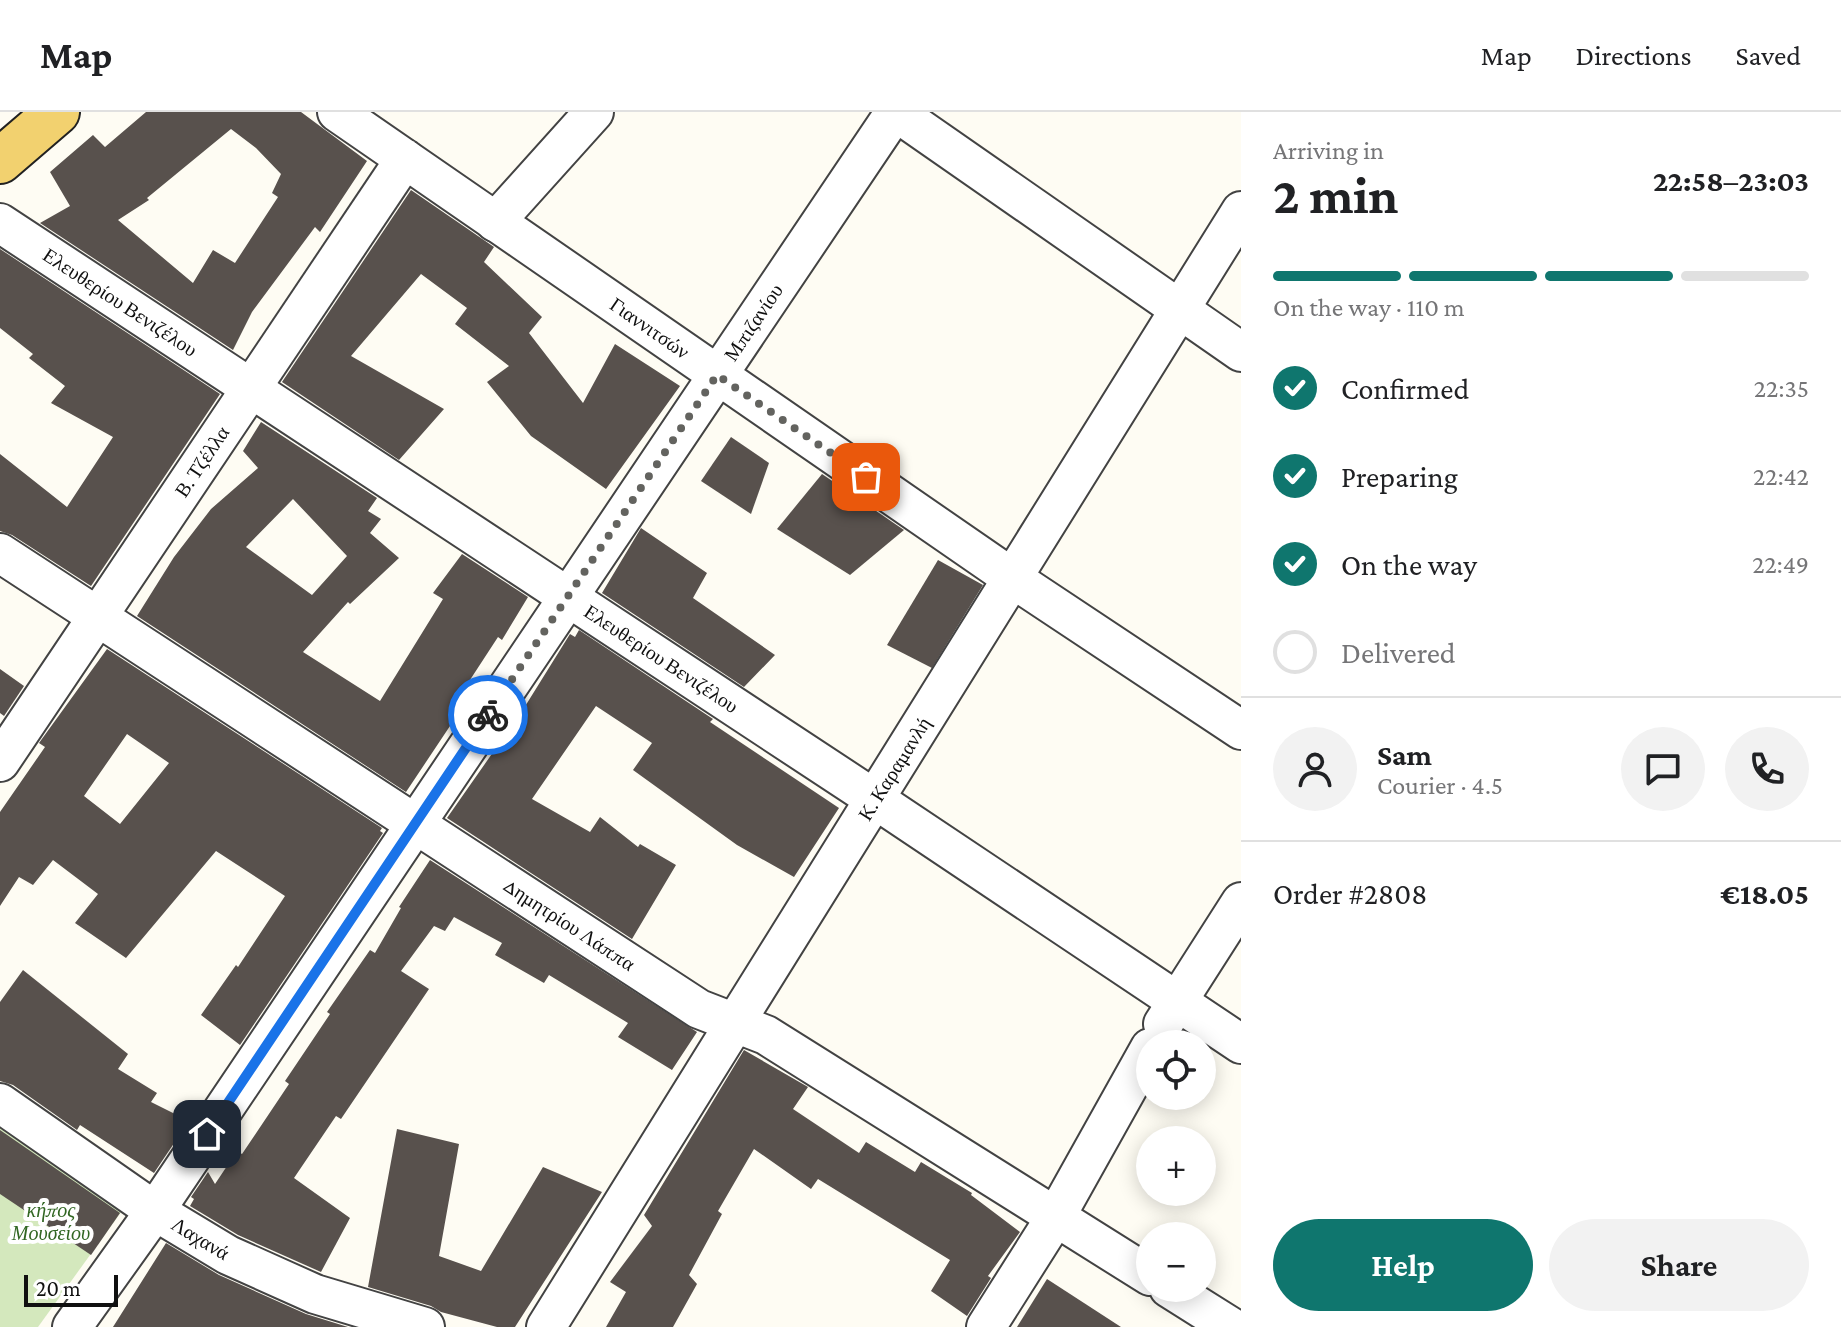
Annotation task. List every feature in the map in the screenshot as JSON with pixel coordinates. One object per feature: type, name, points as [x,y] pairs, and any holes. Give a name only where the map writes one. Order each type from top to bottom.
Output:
[{"type":"main road","points":[[0,161],[57,112]]},
{"type":"street","name":"Γιαννιτσών","points":[[337,112],[1015,580],[1241,730]]},
{"type":"street","points":[[495,222],[594,112]]},
{"type":"street","points":[[896,112],[1241,352]]},
{"type":"street","name":"Μπιζανίου","points":[[72,1327],[155,1211],[896,112]]},
{"type":"street","name":"Β. Τζέλλα","points":[[0,762],[405,159]]},
{"type":"street","name":"Ελευθερίου Βενιζέλου","points":[[0,223],[1241,1044]]},
{"type":"street","name":"Κ. Καραμανλή","points":[[546,1327],[734,1022],[1237,224]]},
{"type":"street","name":"Δημητρίου Λάππα","points":[[0,553],[699,1009],[766,1035],[1136,1267]]},
{"type":"street","points":[[1160,1030],[1241,902]]},
{"type":"street","points":[[986,1327],[1055,1218],[1136,1073]]},
{"type":"street","name":"Λαχανά","points":[[0,1103],[155,1211],[228,1255],[315,1294],[425,1327]]},
{"type":"street","points":[[1191,1302],[1231,1327]]},
{"type":"green space","name":"κήπος Μουσείου","points":[[0,1126],[124,1208],[38,1327],[0,1327]]},
{"type":"building","points":[[146,112],[301,112],[367,161],[320,232],[315,227],[252,312],[233,350],[40,223],[70,206],[50,172],[93,135],[105,147]],"holes":[[[231,129],[256,148],[281,174],[272,193],[278,197],[235,263],[213,250],[193,283],[118,220],[149,200],[147,198]]]},
{"type":"building","points":[[411,190],[494,247],[484,262],[542,317],[529,333],[583,403],[615,344],[680,386],[606,489],[531,436],[487,382],[509,366],[455,324],[467,308],[421,274],[351,356],[444,409],[399,460],[282,382]]},
{"type":"building","points":[[0,249],[220,394],[91,586],[12,535],[0,531],[0,454],[67,507],[113,437],[51,403],[65,386],[29,358],[33,354],[0,328]]},
{"type":"building","points":[[261,422],[377,498],[368,511],[381,519],[370,533],[399,558],[350,604],[348,602],[303,652],[380,701],[443,599],[433,593],[462,554],[528,597],[502,640],[498,637],[453,706],[460,711],[406,792],[137,616],[174,557],[211,509],[258,468],[243,451]],"holes":[[[293,499],[347,556],[312,595],[246,547]]]},
{"type":"building","points":[[731,437],[769,463],[751,514],[701,481]]},
{"type":"building","points":[[822,474],[904,530],[850,575],[777,529]]},
{"type":"building","points":[[641,528],[707,573],[693,598],[775,655],[744,687],[602,593]]},
{"type":"building","points":[[938,560],[983,585],[932,668],[887,645]]},
{"type":"building","points":[[579,630],[839,808],[794,877],[737,845],[633,770],[652,743],[596,706],[532,799],[590,832],[600,817],[638,847],[640,844],[676,865],[632,939],[447,818],[524,708],[570,634],[575,637]]},
{"type":"building","points":[[107,649],[382,828],[380,831],[383,833],[240,1045],[201,1015],[236,965],[238,967],[285,896],[216,851],[126,958],[75,923],[98,894],[53,860],[33,885],[19,877],[0,906],[0,812],[45,747],[39,743]],"holes":[[[127,734],[169,763],[120,824],[84,796]]]},
{"type":"building","points":[[0,669],[24,686],[4,716],[0,713]]},
{"type":"building","points":[[430,860],[697,1032],[672,1070],[618,1037],[628,1023],[549,975],[544,983],[495,955],[502,943],[454,917],[445,931],[434,926],[401,971],[429,989],[341,1119],[336,1116],[294,1178],[350,1218],[321,1272],[238,1235],[190,1206],[194,1199],[191,1197],[208,1172],[215,1184],[237,1151],[242,1154],[289,1084],[285,1081],[330,1014],[327,1012],[370,950],[375,953],[399,907]]},
{"type":"building","points":[[23,970],[128,1054],[118,1069],[157,1093],[151,1102],[189,1121],[154,1173],[80,1125],[77,1130],[13,1085],[0,1081],[0,1002]]},
{"type":"building","points":[[744,1050],[808,1087],[793,1109],[859,1153],[866,1142],[915,1172],[921,1162],[972,1193],[1020,1232],[988,1276],[991,1278],[967,1316],[931,1291],[950,1260],[818,1179],[811,1189],[754,1149],[718,1211],[722,1214],[689,1275],[697,1284],[673,1327],[606,1327],[626,1292],[610,1282],[652,1226],[644,1215]]},
{"type":"building","points":[[397,1129],[459,1144],[439,1256],[481,1271],[543,1167],[602,1192],[515,1327],[497,1327],[441,1312],[431,1306],[368,1287]]},
{"type":"building","points":[[0,1130],[120,1213],[91,1255],[0,1194]]},
{"type":"building","points":[[166,1243],[219,1275],[306,1314],[348,1327],[113,1327]]},
{"type":"building","points":[[1047,1279],[1121,1327],[1017,1327]]},
{"type":"way so far","points":[[488,715],[717,375],[866,477]]},
{"type":"route","points":[[207,1134],[488,715]]}]
